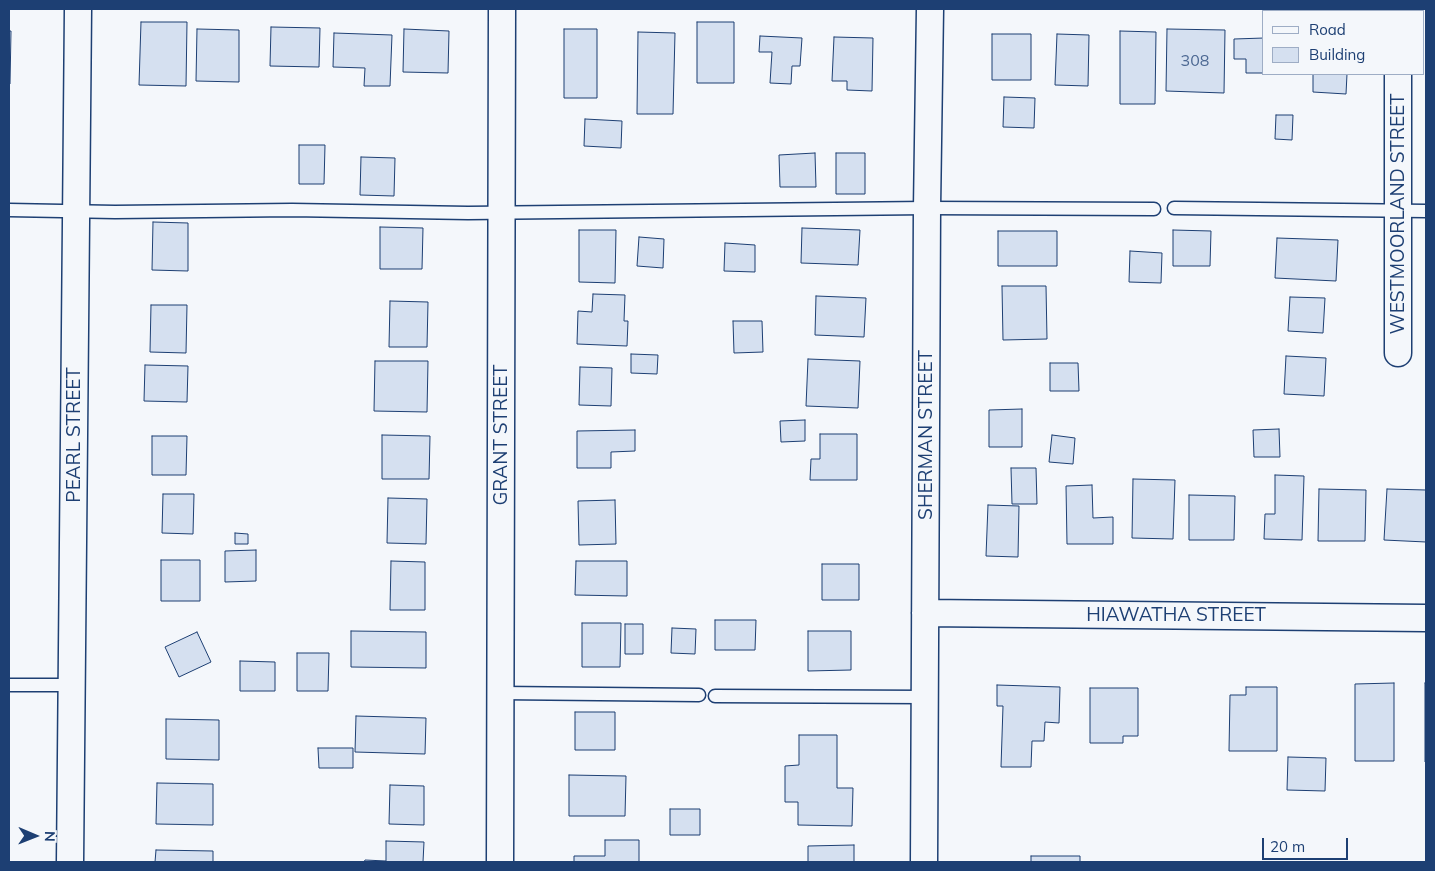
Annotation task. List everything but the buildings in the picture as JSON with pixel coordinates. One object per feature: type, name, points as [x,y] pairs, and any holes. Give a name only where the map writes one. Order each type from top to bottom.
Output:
[{"type":"street","name":"PEARL STREET","points":[[70,862],[78,9]]},
{"type":"street","name":"GRANT STREET","points":[[500,862],[502,9]]},
{"type":"street","name":"SHERMAN STREET","points":[[924,862],[927,208],[930,9]]},
{"type":"street","name":"WESTMOORLAND STREET","points":[[1398,75],[1398,353]]},
{"type":"street","name":"HIAWATHA STREET","points":[[925,613],[1426,618]]},
{"type":"lane","points":[[9,210],[115,212],[292,210],[502,213],[927,208],[1154,209]]},
{"type":"lane","points":[[1174,208],[1426,211]]},
{"type":"lane","points":[[9,685],[72,685]]},
{"type":"lane","points":[[500,693],[699,695]]},
{"type":"lane","points":[[715,696],[925,697]]}]
